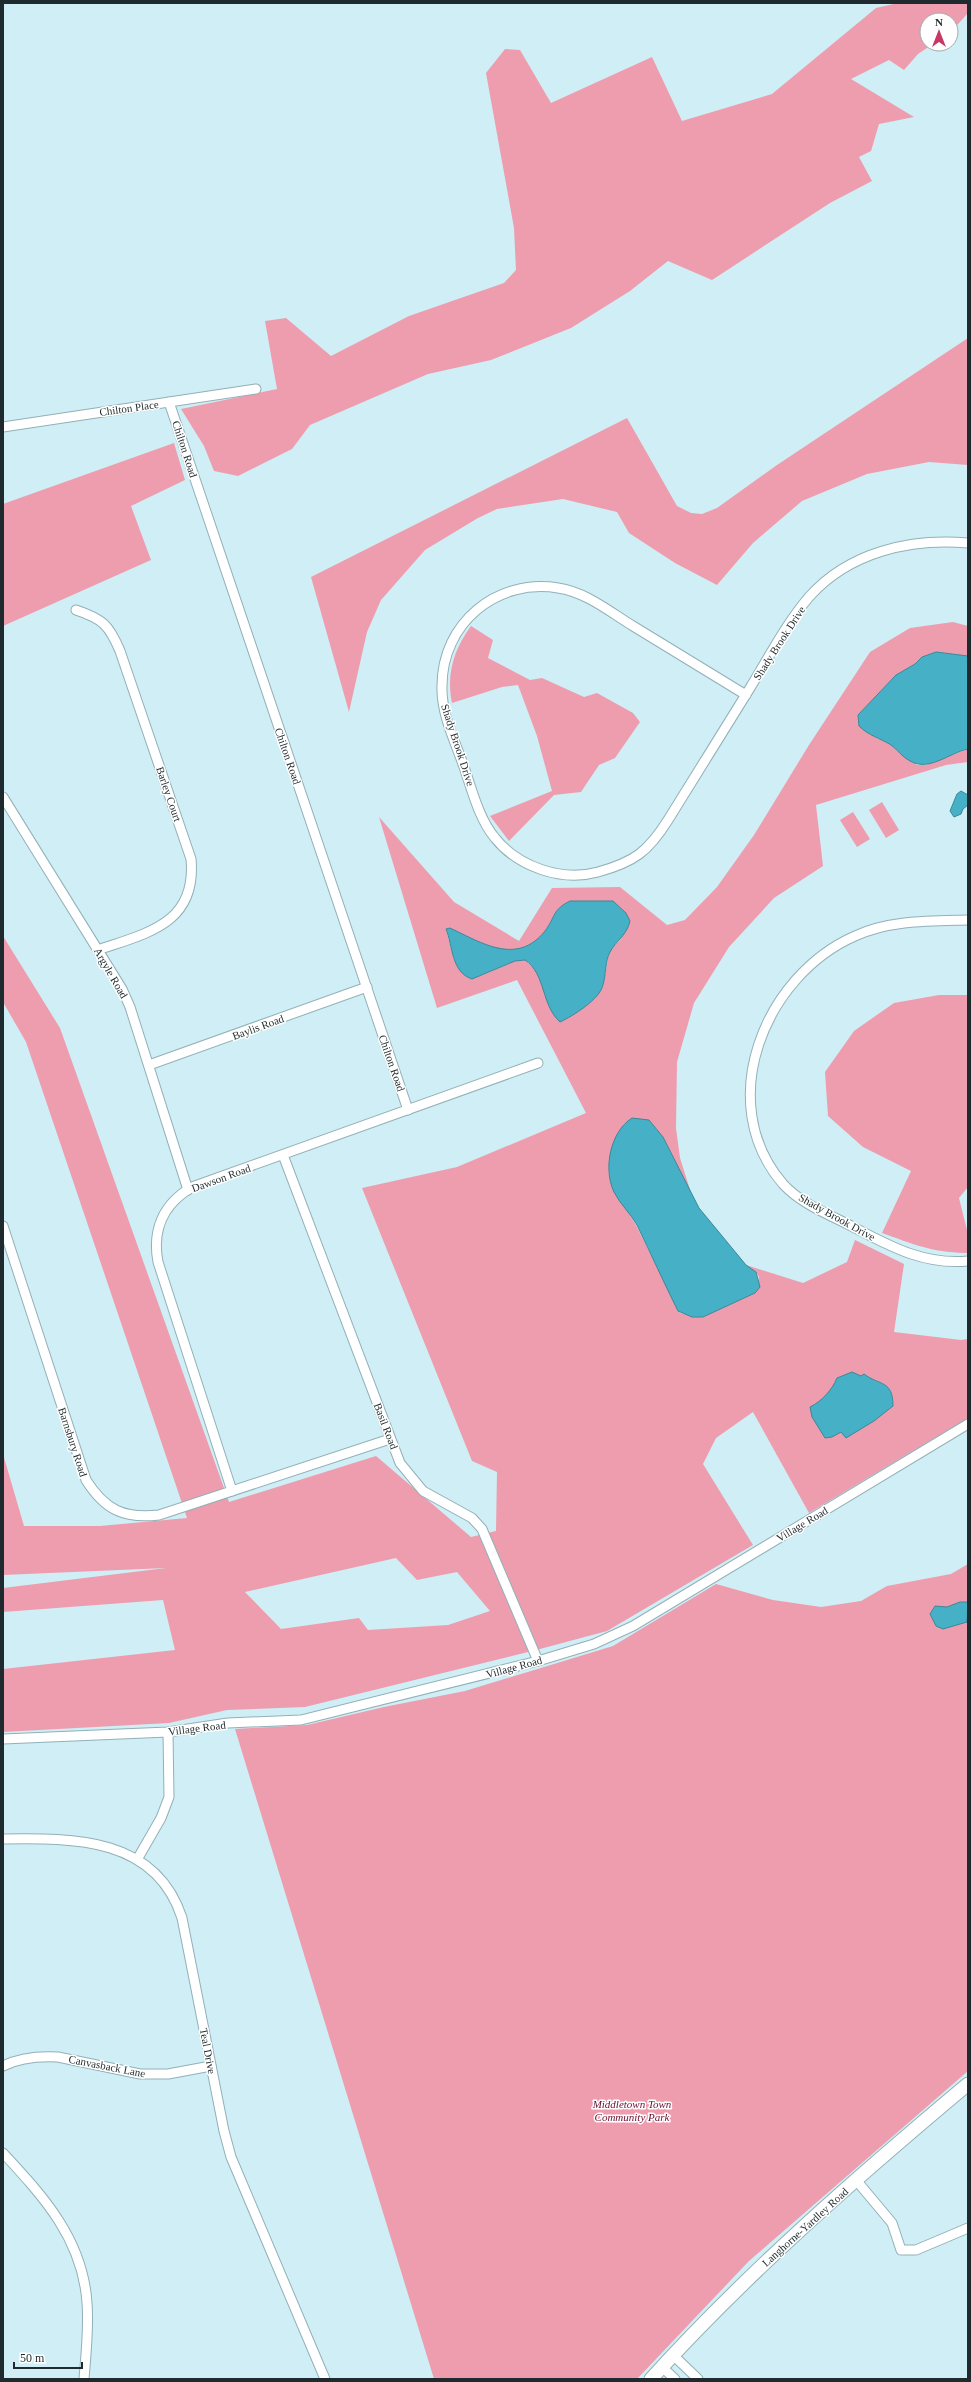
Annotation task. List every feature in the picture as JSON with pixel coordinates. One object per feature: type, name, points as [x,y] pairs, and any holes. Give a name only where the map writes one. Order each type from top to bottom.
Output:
[{"type":"main road","name":"Langhorne-Yardley Road","points":[[651,2379],[722,2302],[856,2180],[968,2084]]},
{"type":"street","name":"Chilton Place","points":[[3,427],[256,389]]},
{"type":"street","name":"Chilton Road","points":[[169,402],[408,1110]]},
{"type":"street","name":"Shady Brook Drive","points":[[746,695],[587,598],[557,588],[537,587],[517,588],[498,594],[481,606],[462,624],[450,645],[443,668],[441,688],[447,718],[482,817],[494,838],[513,856],[535,868],[562,874],[590,874],[633,859],[646,851],[658,835],[746,695],[795,615],[811,595],[854,562],[884,550],[936,540],[968,543]]},
{"type":"street","name":"Barley Court","points":[[76,610],[102,621],[118,646],[191,859],[192,872],[191,888],[174,917],[152,931],[98,950]]},
{"type":"street","name":"Argyle Road","points":[[3,797],[125,995],[188,1190]]},
{"type":"street","name":"Shady Brook Drive","points":[[968,920],[915,922],[887,926],[855,936],[824,954],[797,979],[777,1006],[760,1036],[750,1072],[750,1106],[755,1134],[767,1161],[784,1184],[803,1200],[899,1251],[921,1258],[952,1262],[968,1261]]},
{"type":"street","name":"Baylis Road","points":[[149,1066],[367,988]]},
{"type":"street","name":"Dawson Road","points":[[232,1491],[158,1262],[155,1247],[156,1233],[164,1212],[178,1197],[188,1190],[538,1063]]},
{"type":"street","name":"Basil Road","points":[[284,1155],[400,1463],[419,1486],[439,1501],[472,1518],[482,1529],[538,1661]]},
{"type":"street","name":"Barnsbury Road","points":[[3,1226],[86,1480],[93,1492],[110,1508],[124,1514],[143,1517],[159,1514],[390,1439]]},
{"type":"street","name":"Village Road","points":[[3,1739],[168,1732],[228,1724],[301,1720],[538,1661],[594,1644],[633,1626],[968,1424]]},
{"type":"street","points":[[138,1858],[161,1818],[169,1797],[168,1732]]},
{"type":"street","name":"Teal Drive","points":[[3,1839],[55,1840],[92,1844],[118,1850],[138,1858],[163,1880],[178,1906],[231,2156],[325,2379]]},
{"type":"street","name":"Canvasback Lane","points":[[3,2066],[12,2062],[44,2056],[58,2057],[140,2074],[168,2074],[211,2066]]},
{"type":"street","points":[[3,2153],[53,2209],[63,2224],[79,2261],[87,2302],[84,2379]]},
{"type":"street","points":[[856,2180],[892,2222],[901,2250],[916,2250],[968,2228]]},
{"type":"street","points":[[673,2355],[698,2379]]},
{"type":"street","points":[[662,2367],[675,2379]]},
{"type":"green space","points":[[898,3],[968,3],[968,13],[959,23],[959,12],[919,12],[919,52],[921,52],[904,70],[889,60],[851,79],[914,117],[879,124],[871,151],[859,157],[872,181],[830,203],[712,280],[668,261],[630,291],[571,328],[491,360],[428,374],[310,425],[292,449],[238,476],[214,471],[204,446],[181,409],[277,389],[265,321],[286,318],[331,356],[409,316],[504,283],[516,270],[514,228],[486,73],[505,49],[520,50],[551,103],[652,57],[682,121],[772,94],[876,8]]},
{"type":"green space","points":[[968,338],[968,465],[929,462],[867,474],[802,501],[753,543],[717,585],[675,563],[629,533],[617,512],[563,499],[497,509],[478,518],[425,550],[381,600],[367,632],[349,712],[311,577],[627,418],[677,506],[691,513],[702,514],[717,508],[777,465]]},
{"type":"green space","points":[[174,443],[185,480],[131,506],[151,560],[3,626],[3,504]]},
{"type":"green space","points":[[953,622],[968,626],[968,656],[936,652],[922,657],[915,664],[896,675],[858,715],[858,721],[876,738],[884,740],[917,765],[926,765],[968,749],[968,762],[946,765],[816,805],[823,866],[774,898],[729,947],[694,1003],[677,1062],[676,1128],[680,1158],[692,1196],[663,1137],[649,1120],[624,1124],[615,1140],[609,1160],[609,1174],[611,1184],[636,1225],[680,1313],[703,1317],[755,1293],[759,1277],[756,1272],[746,1265],[803,1283],[847,1262],[855,1240],[904,1264],[894,1332],[961,1340],[968,1339],[968,1418],[809,1513],[753,1412],[716,1438],[703,1464],[753,1545],[607,1631],[305,1707],[227,1710],[169,1723],[3,1732],[3,1669],[175,1650],[163,1600],[3,1612],[3,1588],[166,1568],[3,1575],[3,1454],[24,1526],[100,1526],[187,1518],[26,1042],[3,1002],[3,936],[60,1028],[229,1502],[376,1456],[471,1537],[496,1531],[497,1472],[472,1461],[362,1188],[457,1167],[586,1113],[517,980],[437,1008],[379,817],[454,902],[519,941],[552,888],[620,887],[667,925],[685,920],[717,887],[754,835],[809,745],[870,652],[910,628]],"holes":[[[570,901],[613,901],[626,913],[621,939],[609,952],[603,987],[578,1012],[525,960],[515,961],[480,976],[462,973],[454,960],[446,929],[485,945],[510,950],[522,948],[534,942],[545,931],[557,910]],[[396,1558],[417,1580],[457,1572],[490,1611],[448,1625],[368,1630],[359,1618],[281,1629],[245,1592]]]},
{"type":"green space","points":[[471,626],[493,640],[488,658],[530,680],[542,678],[584,697],[597,693],[633,713],[640,722],[615,758],[599,765],[581,792],[554,795],[509,841],[490,816],[552,791],[537,736],[518,685],[502,687],[452,703],[450,682],[453,662],[460,644]]},
{"type":"green space","points":[[882,802],[899,830],[886,838],[869,810]]},
{"type":"green space","points":[[853,812],[870,839],[857,847],[840,820]]},
{"type":"green space","points":[[939,995],[968,995],[968,1187],[959,1198],[968,1234],[968,1253],[932,1249],[882,1233],[911,1171],[863,1147],[828,1116],[825,1072],[854,1031],[894,1003]]},
{"type":"green space","name":"Middletown Town Community Park","points":[[968,1564],[968,2071],[749,2261],[637,2379],[434,2379],[235,1729],[307,1725],[384,1707],[465,1691],[613,1646],[716,1584],[773,1600],[821,1607],[861,1601],[887,1586],[951,1574]]},
{"type":"water","points":[[936,652],[968,656],[968,749],[939,761],[917,764],[907,759],[891,745],[871,735],[859,726],[858,715],[896,675],[915,664],[922,657]]},
{"type":"water","points":[[961,791],[968,795],[968,805],[963,809],[961,814],[954,817],[950,811],[957,794]]},
{"type":"water","points":[[570,901],[613,901],[626,913],[630,921],[624,934],[612,948],[608,956],[603,985],[597,996],[579,1011],[560,1022],[549,1007],[537,973],[525,960],[515,961],[472,979],[465,976],[456,965],[446,929],[450,928],[474,940],[499,948],[511,949],[523,947],[534,942],[545,931],[557,910]]},
{"type":"water","points":[[632,1118],[649,1120],[663,1137],[699,1208],[746,1265],[756,1272],[760,1287],[755,1293],[703,1317],[692,1317],[678,1311],[637,1225],[616,1196],[611,1183],[609,1162],[614,1142],[618,1132],[624,1124]]},
{"type":"water","points":[[852,1372],[861,1376],[864,1374],[888,1388],[891,1392],[893,1406],[874,1421],[846,1438],[841,1432],[832,1437],[825,1438],[812,1417],[810,1407],[819,1402],[826,1395],[837,1378]]},
{"type":"water","points":[[960,1602],[968,1602],[967,1622],[943,1629],[936,1626],[930,1614],[935,1606],[947,1607]]}]
